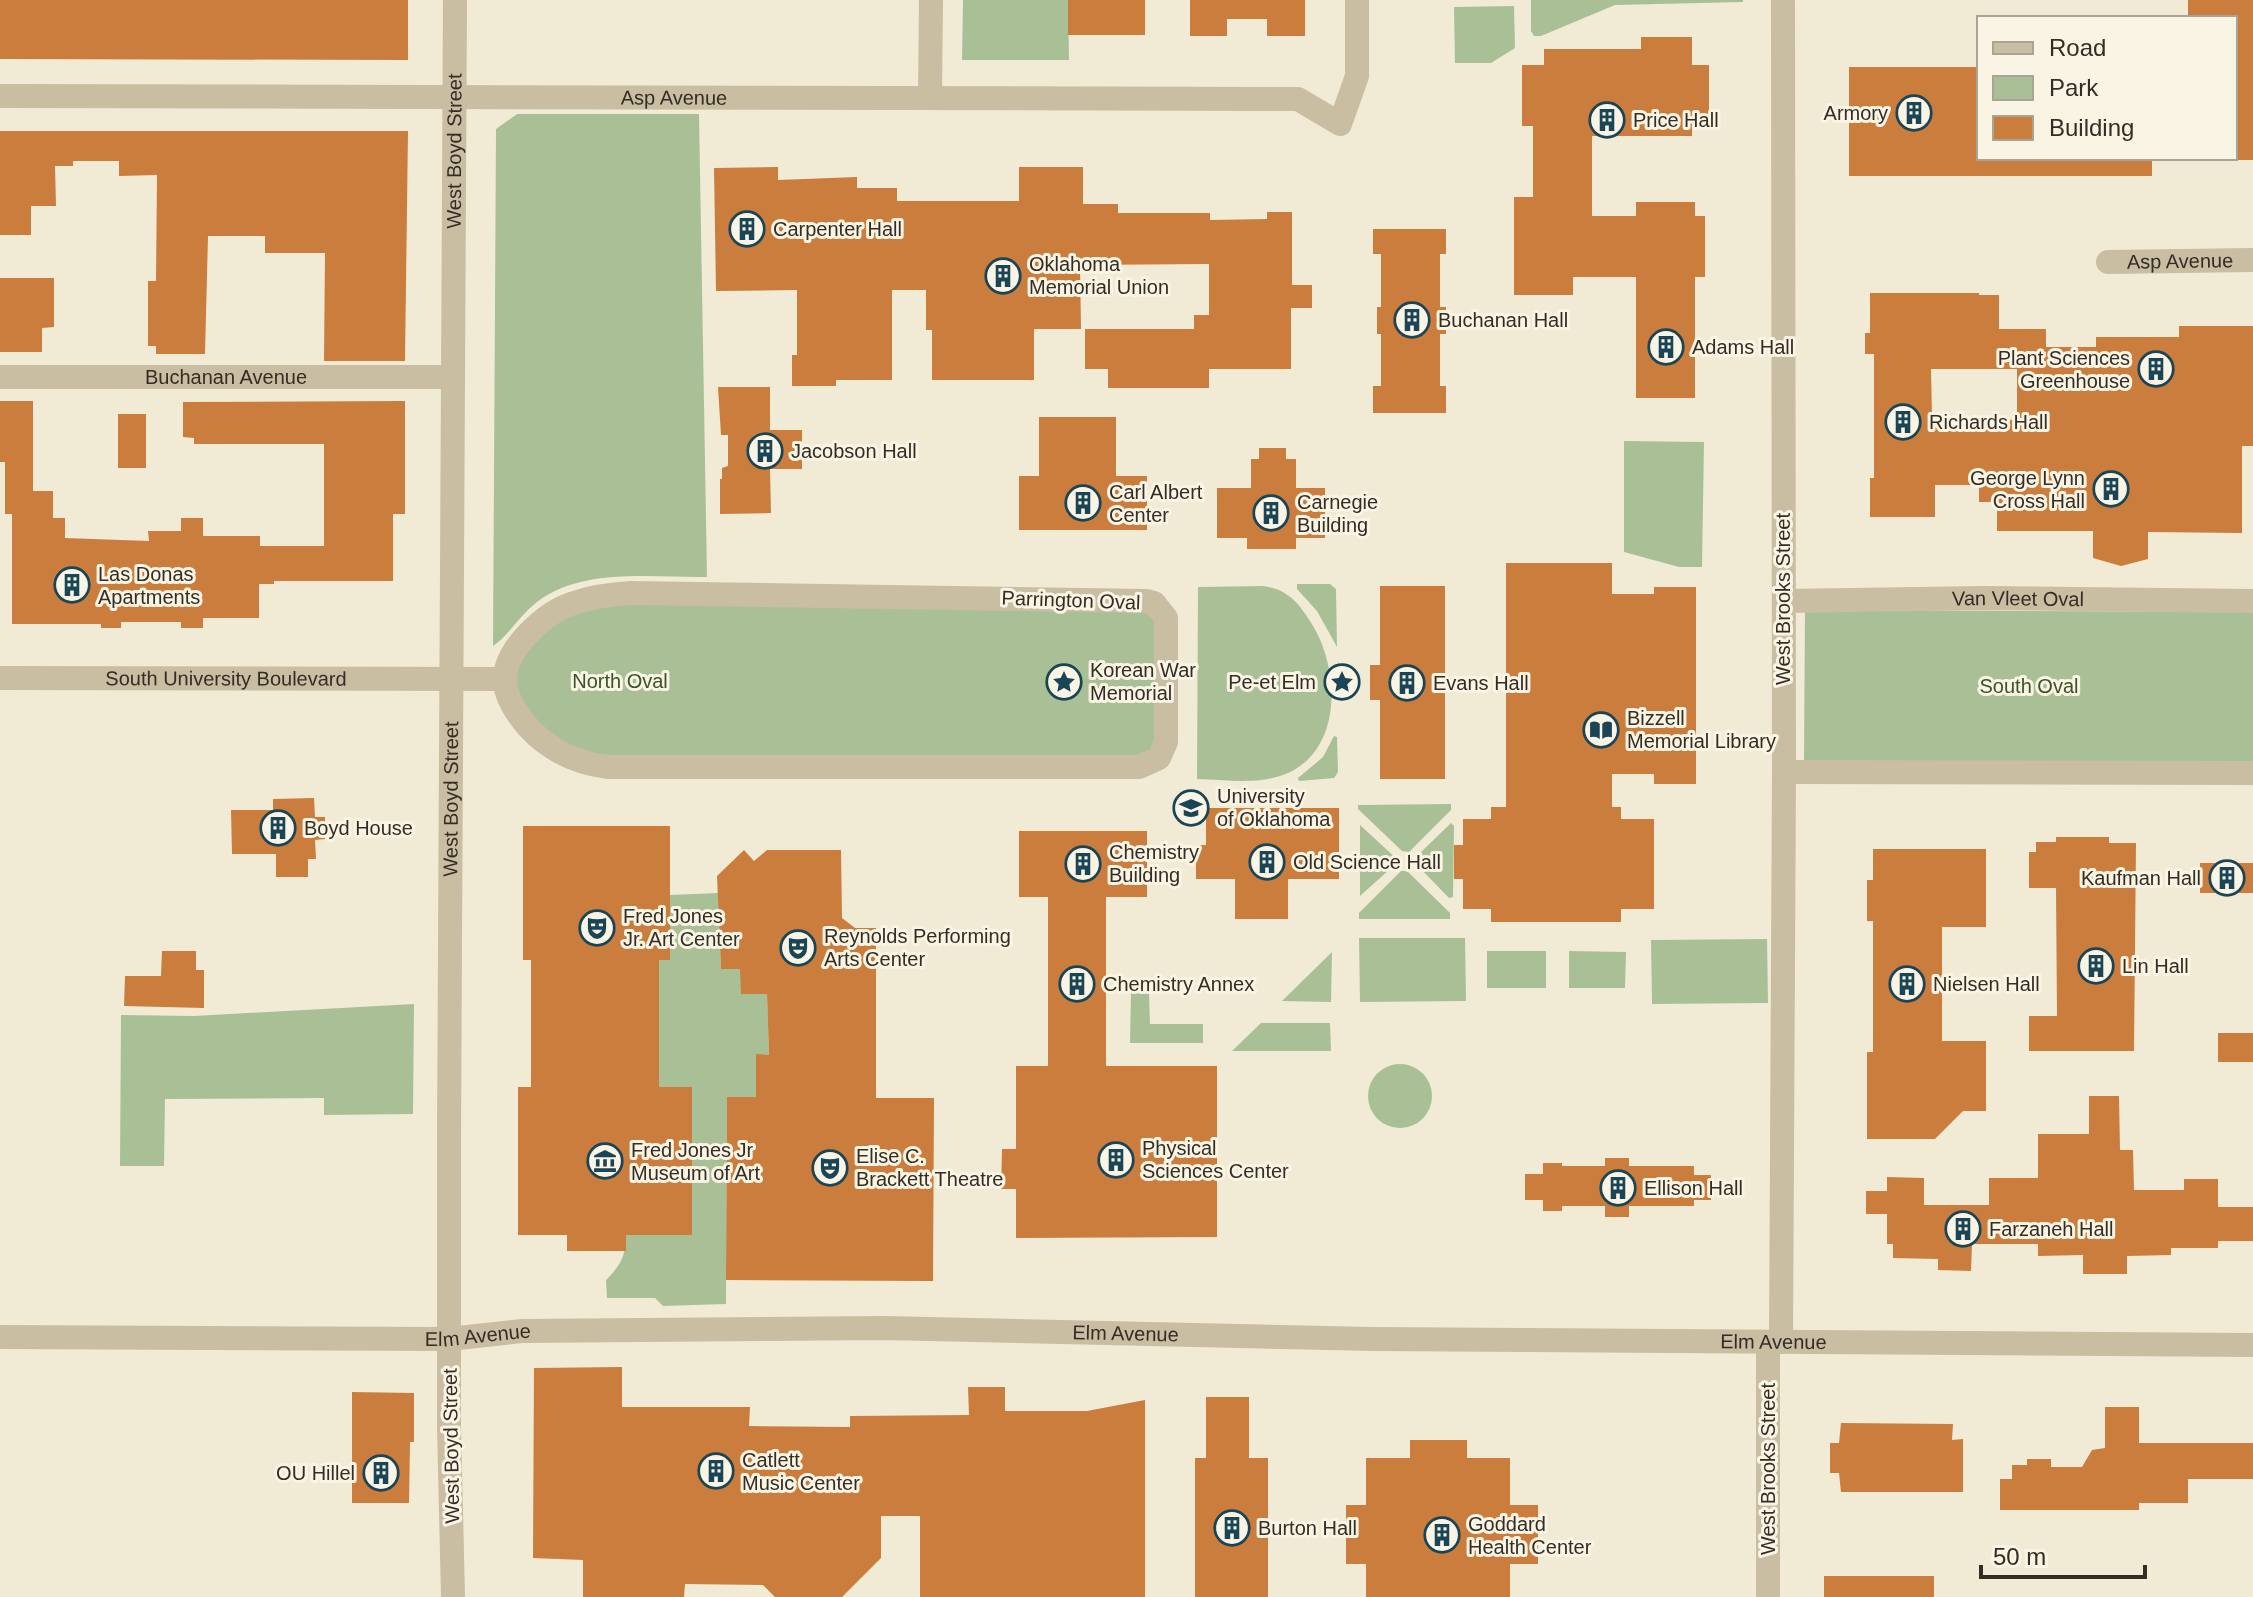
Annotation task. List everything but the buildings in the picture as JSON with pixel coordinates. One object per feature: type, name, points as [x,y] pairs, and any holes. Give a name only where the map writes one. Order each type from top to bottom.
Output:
[{"type":"street","name":"West Boyd Street","points":[[453,1597],[449,1339],[455,0]]},
{"type":"street","points":[[930,97],[931,0]]},
{"type":"street","name":"Asp Avenue","points":[[0,96],[1298,99],[1340,124],[1357,76],[1357,0]]},
{"type":"street","name":"West Brooks Street","points":[[1768,1597],[1784,772],[1783,0]]},
{"type":"street","name":"Asp Avenue","points":[[2108,262],[2253,260]]},
{"type":"street","name":"Buchanan Avenue","points":[[0,377],[453,377]]},
{"type":"street","name":"Parrington Oval","points":[[606,595],[1135,599],[1154,603],[1166,618],[1166,742],[1159,758],[1139,767],[608,767],[569,757],[543,742],[516,712],[505,679],[513,655],[537,624],[572,603],[606,595]]},
{"type":"street","name":"Van Vleet Oval","points":[[1784,601],[1985,598],[2253,601]]},
{"type":"street","name":"South University Boulevard","points":[[0,678],[451,680]]},
{"type":"street","points":[[451,680],[505,679]]},
{"type":"street","points":[[1784,772],[2253,773]]},
{"type":"street","name":"Elm Avenue","points":[[0,1337],[449,1339],[522,1331],[884,1328],[1300,1338],[2253,1345]]},
{"type":"green space","points":[[963,0],[1068,0],[1069,60],[962,60]]},
{"type":"green space","points":[[1531,0],[1743,2],[1615,5],[1541,36],[1534,36],[1531,31]]},
{"type":"green space","points":[[1514,6],[1515,48],[1491,63],[1455,63],[1454,7]]},
{"type":"green space","points":[[517,114],[699,114],[707,577],[619,577],[575,583],[537,602],[493,646],[496,129]]},
{"type":"green space","points":[[1624,441],[1704,442],[1702,567],[1679,567],[1624,552]]},
{"type":"green space","points":[[1297,584],[1330,584],[1336,589],[1337,647],[1317,611],[1297,589]]},
{"type":"green space","points":[[1263,586],[1279,590],[1296,602],[1320,639],[1331,681],[1328,725],[1320,744],[1306,761],[1288,773],[1255,780],[1197,779],[1198,587]]},
{"type":"green space","name":"North Oval","points":[[572,603],[1154,603],[1159,758],[608,767],[529,728],[508,665]]},
{"type":"green space","name":"South Oval","points":[[1805,610],[2253,612],[2253,762],[1804,761]]},
{"type":"green space","points":[[1334,736],[1337,737],[1338,772],[1334,778],[1299,781],[1298,778],[1323,757]]},
{"type":"green space","points":[[1451,804],[1451,810],[1409,852],[1402,851],[1358,809],[1358,805]]},
{"type":"green space","points":[[1451,823],[1454,826],[1453,897],[1449,898],[1416,864],[1416,857]]},
{"type":"green space","points":[[1360,825],[1399,861],[1360,896]]},
{"type":"green space","points":[[1401,871],[1407,871],[1450,913],[1450,919],[1359,919],[1359,913]]},
{"type":"green space","points":[[718,893],[721,969],[740,969],[767,994],[769,1055],[757,1055],[790,1097],[727,1097],[726,1304],[663,1306],[655,1298],[607,1298],[606,1280],[621,1260],[626,1235],[692,1235],[692,1087],[634,1087],[659,1069],[659,960],[670,960],[670,895]]},
{"type":"green space","points":[[1359,938],[1465,938],[1466,1001],[1360,1002]]},
{"type":"green space","points":[[1767,939],[1768,1003],[1652,1004],[1651,940]]},
{"type":"green space","points":[[1487,951],[1546,951],[1546,988],[1487,988]]},
{"type":"green space","points":[[1569,951],[1626,952],[1625,988],[1569,988]]},
{"type":"green space","points":[[1332,952],[1331,1002],[1282,1001]]},
{"type":"green space","points":[[1131,993],[1149,993],[1150,1024],[1203,1024],[1203,1043],[1130,1043]]},
{"type":"green space","points":[[414,1004],[413,1114],[324,1115],[324,1098],[165,1099],[164,1166],[120,1166],[121,1015],[194,1016]]},
{"type":"green space","points":[[1261,1023],[1330,1023],[1331,1051],[1232,1051]]},
{"type":"green space","points":[[1400,1064],[1412,1066],[1423,1073],[1430,1084],[1430,1108],[1423,1119],[1412,1126],[1400,1128],[1388,1126],[1377,1119],[1370,1108],[1368,1096],[1370,1084],[1377,1073],[1388,1066]]},
{"type":"place","name":"Armory","points":[[1914,113]]},
{"type":"place","name":"Price Hall","points":[[1607,120]]},
{"type":"place","name":"Carpenter Hall","points":[[747,229]]},
{"type":"place","name":"Oklahoma Memorial Union","points":[[1003,276]]},
{"type":"place","name":"Buchanan Hall","points":[[1412,320]]},
{"type":"place","name":"Adams Hall","points":[[1666,347]]},
{"type":"place","name":"Plant Sciences Greenhouse","points":[[2156,369]]},
{"type":"place","name":"Richards Hall","points":[[1903,422]]},
{"type":"place","name":"Jacobson Hall","points":[[765,451]]},
{"type":"place","name":"George Lynn Cross Hall","points":[[2111,489]]},
{"type":"place","name":"Carl Albert Center","points":[[1083,503]]},
{"type":"place","name":"Carnegie Building","points":[[1271,513]]},
{"type":"place","name":"Las Donas Apartments","points":[[72,585]]},
{"type":"place","name":"Korean War Memorial","points":[[1064,682]]},
{"type":"place","name":"Pe-et Elm","points":[[1342,682]]},
{"type":"place","name":"Evans Hall","points":[[1407,683]]},
{"type":"place","name":"Bizzell Memorial Library","points":[[1601,730]]},
{"type":"place","name":"University of Oklahoma","points":[[1191,808]]},
{"type":"place","name":"Boyd House","points":[[278,828]]},
{"type":"place","name":"Old Science Hall","points":[[1267,862]]},
{"type":"place","name":"Chemistry Building","points":[[1083,864]]},
{"type":"place","name":"Kaufman Hall","points":[[2227,878]]},
{"type":"place","name":"Fred Jones Jr. Art Center","points":[[597,928]]},
{"type":"place","name":"Reynolds Performing Arts Center","points":[[798,948]]},
{"type":"place","name":"Lin Hall","points":[[2096,966]]},
{"type":"place","name":"Chemistry Annex","points":[[1077,984]]},
{"type":"place","name":"Nielsen Hall","points":[[1907,984]]},
{"type":"place","name":"Physical Sciences Center","points":[[1116,1160]]},
{"type":"place","name":"Fred Jones Jr Museum of Art","points":[[605,1161]]},
{"type":"place","name":"Elise C. Brackett Theatre","points":[[830,1168]]},
{"type":"place","name":"Ellison Hall","points":[[1618,1188]]},
{"type":"place","name":"Farzaneh Hall","points":[[1963,1229]]},
{"type":"place","name":"Catlett Music Center","points":[[716,1471]]},
{"type":"place","name":"OU Hillel","points":[[381,1473]]},
{"type":"place","name":"Burton Hall","points":[[1232,1528]]},
{"type":"place","name":"Goddard Health Center","points":[[1442,1535]]}]
